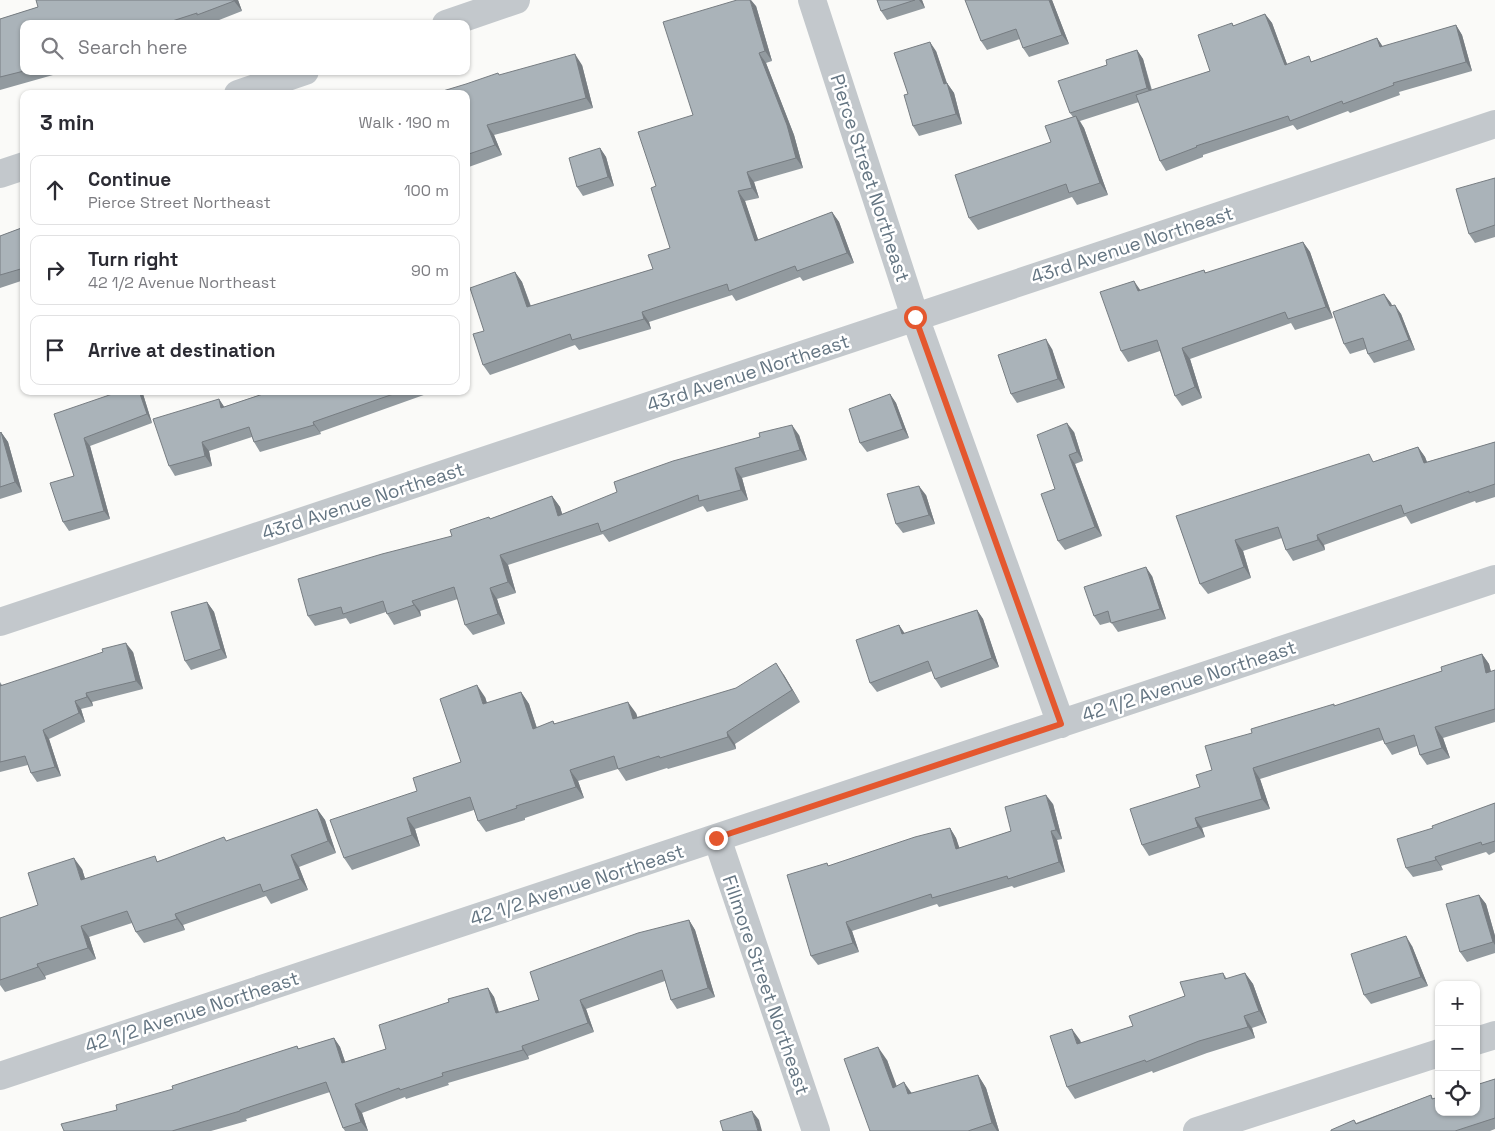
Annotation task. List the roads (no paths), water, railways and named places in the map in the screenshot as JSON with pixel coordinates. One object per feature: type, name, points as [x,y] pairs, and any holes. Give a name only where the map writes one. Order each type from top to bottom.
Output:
[{"type":"street","points":[[458,20],[516,0]]},
{"type":"street","name":"Pierce Street Northeast","points":[[812,0],[915,317],[1061,724]]},
{"type":"street","points":[[250,90],[293,75]]},
{"type":"street","name":"43rd Avenue Northeast","points":[[0,622],[1495,124]]},
{"type":"street","points":[[0,174],[20,167]]},
{"type":"street","name":"42 1/2 Avenue Northeast","points":[[0,1076],[1495,579]]},
{"type":"street","name":"Fillmore Street Northeast","points":[[716,838],[816,1131]]},
{"type":"street","points":[[1480,1040],[1495,1035]]},
{"type":"street","points":[[1197,1131],[1435,1054]]}]
